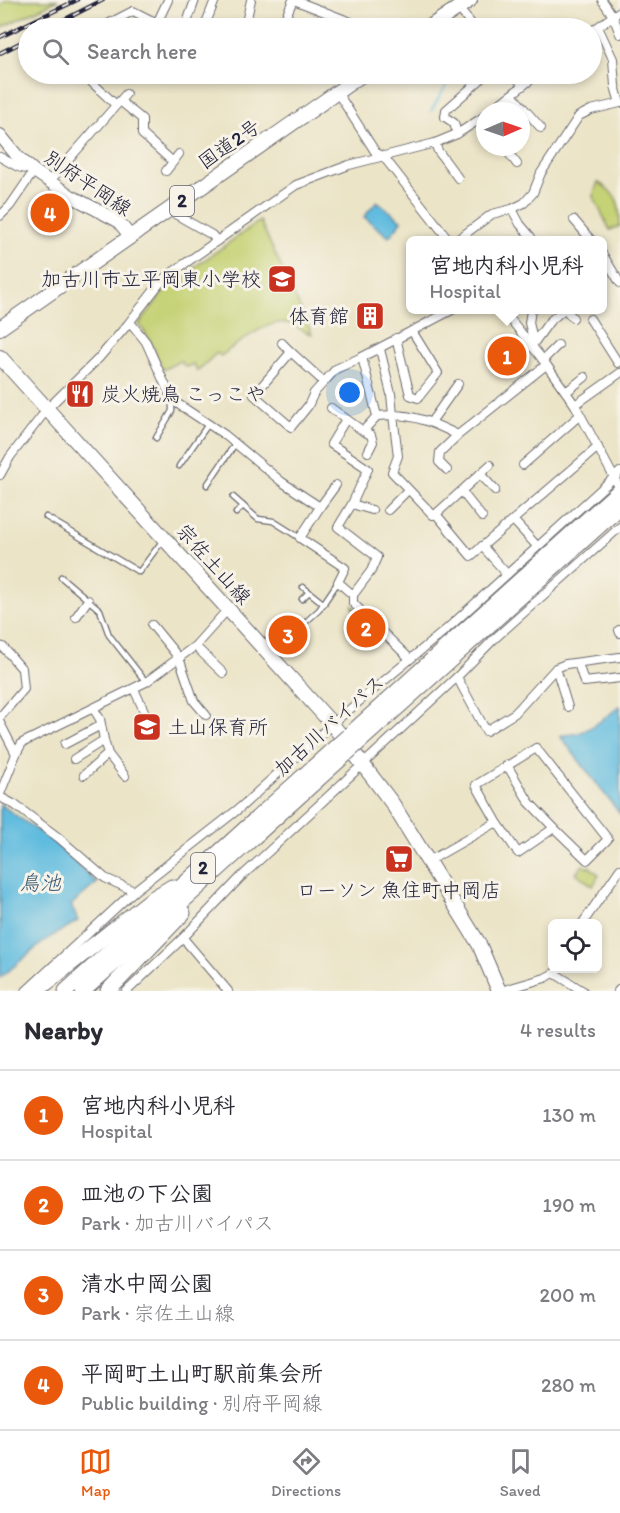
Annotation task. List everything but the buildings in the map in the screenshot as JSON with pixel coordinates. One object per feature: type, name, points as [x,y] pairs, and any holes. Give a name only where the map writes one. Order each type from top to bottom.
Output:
[{"type":"highway","name":"加古川バイパス","points":[[83,991],[224,866],[618,481]]},
{"type":"highway","name":"加古川バイパス","points":[[66,991],[196,874],[620,507]]},
{"type":"highway","points":[[108,991],[224,866]]},
{"type":"highway","points":[[36,991],[152,898],[196,874]]},
{"type":"main road","points":[[443,18],[464,4]]},
{"type":"main road","name":"国道2号","points":[[0,328],[349,84]]},
{"type":"main road","name":"別府平岡線","points":[[0,135],[34,171],[118,221],[130,236]]},
{"type":"main road","name":"宗佐土山線","points":[[0,357],[332,723],[392,803],[479,944],[500,991]]},
{"type":"street","points":[[159,18],[168,0]]},
{"type":"street","points":[[189,18],[195,0]]},
{"type":"street","points":[[208,18],[215,0]]},
{"type":"street","points":[[247,18],[251,0]]},
{"type":"street","points":[[285,18],[293,0],[340,18]]},
{"type":"street","points":[[602,0],[617,13],[620,34]]},
{"type":"street","points":[[464,4],[470,18]]},
{"type":"street","points":[[119,18],[133,11],[147,18]]},
{"type":"street","points":[[602,24],[617,13]]},
{"type":"street","points":[[462,236],[492,213],[512,209],[524,203],[533,193],[541,172],[579,116],[591,110],[620,103],[615,86],[616,58],[602,39]]},
{"type":"street","points":[[98,84],[121,100],[142,119],[142,134],[173,162]]},
{"type":"street","points":[[457,134],[454,123],[446,117],[446,110],[457,95],[474,84]]},
{"type":"street","points":[[502,102],[523,85]]},
{"type":"street","points":[[337,92],[376,153],[383,156],[446,236]]},
{"type":"street","points":[[512,95],[542,128]]},
{"type":"street","points":[[49,182],[121,100]]},
{"type":"street","points":[[0,475],[10,457],[48,408],[99,358],[163,279],[296,186],[326,173],[435,142],[476,123]]},
{"type":"street","points":[[435,142],[448,172],[458,178]]},
{"type":"street","points":[[166,171],[179,154]]},
{"type":"street","points":[[512,156],[518,164]]},
{"type":"street","points":[[0,157],[18,167],[34,171],[10,206],[0,216]]},
{"type":"street","points":[[512,209],[529,236]]},
{"type":"street","points":[[168,210],[212,235],[217,241]]},
{"type":"street","points":[[574,220],[587,228],[590,236]]},
{"type":"street","points":[[607,262],[620,283]]},
{"type":"street","points":[[291,352],[254,395],[291,427],[308,406],[314,393],[336,369],[380,349],[396,338],[443,314]]},
{"type":"street","points":[[27,991],[134,891],[241,807],[332,723],[449,627],[537,546],[618,481],[575,405],[507,314]]},
{"type":"street","points":[[530,314],[529,328],[533,339],[531,347]]},
{"type":"street","points":[[531,347],[549,322],[559,314]]},
{"type":"street","points":[[569,314],[573,318]]},
{"type":"street","points":[[590,319],[619,364]]},
{"type":"street","points":[[130,322],[146,342],[172,400],[209,423],[282,482],[320,507]]},
{"type":"street","points":[[396,338],[410,395],[418,398],[438,373],[412,331]]},
{"type":"street","points":[[282,343],[324,382]]},
{"type":"street","points":[[447,470],[439,462],[440,452],[544,362],[558,345]]},
{"type":"street","points":[[380,349],[391,394],[397,441],[398,456],[392,472],[433,515],[436,514],[471,556],[598,447]]},
{"type":"street","points":[[362,357],[377,416]]},
{"type":"street","points":[[575,405],[620,374]]},
{"type":"street","points":[[566,392],[585,377]]},
{"type":"street","points":[[431,422],[458,384]]},
{"type":"street","points":[[331,408],[371,435],[373,442],[368,452]]},
{"type":"street","points":[[363,430],[377,416],[404,415],[431,422],[458,435]]},
{"type":"street","points":[[523,465],[580,415]]},
{"type":"street","points":[[346,419],[331,444],[368,469],[352,504],[338,527],[377,557],[371,571],[353,595],[353,603],[410,659]]},
{"type":"street","points":[[397,441],[407,443]]},
{"type":"street","points":[[436,514],[490,465]]},
{"type":"street","points":[[480,474],[495,490]]},
{"type":"street","points":[[336,485],[300,538],[345,568],[338,582],[353,595]]},
{"type":"street","points":[[388,510],[408,490]]},
{"type":"street","points":[[462,492],[482,517]]},
{"type":"street","points":[[352,504],[372,510]]},
{"type":"street","points":[[513,520],[537,546]]},
{"type":"street","points":[[127,991],[183,938],[240,878],[457,677],[493,640],[620,527]]},
{"type":"street","points":[[482,546],[507,574]]},
{"type":"street","points":[[76,617],[88,600]]},
{"type":"street","points":[[134,891],[105,878],[59,838],[0,795],[22,743],[146,682],[195,646],[228,609]]},
{"type":"street","points":[[152,625],[179,658],[194,701],[206,715]]},
{"type":"street","points":[[0,646],[22,669],[24,689],[0,717]]},
{"type":"street","points":[[195,646],[223,673]]},
{"type":"street","points":[[457,677],[486,731],[515,713],[556,668],[566,664],[620,657]]},
{"type":"street","points":[[578,663],[584,682],[620,678]]},
{"type":"street","points":[[556,668],[568,707]]},
{"type":"street","points":[[134,689],[145,713]]},
{"type":"street","points":[[93,708],[100,719],[108,754],[125,776]]},
{"type":"street","points":[[0,723],[16,754]]},
{"type":"street","points":[[65,744],[101,725]]},
{"type":"street","points":[[74,759],[104,740]]},
{"type":"street","points":[[507,765],[529,802],[587,860],[608,838],[536,748],[507,765],[476,785],[518,853],[554,828]]},
{"type":"street","points":[[84,775],[108,754]]},
{"type":"street","points":[[427,862],[497,822]]},
{"type":"street","points":[[585,919],[620,869]]},
{"type":"street","points":[[183,938],[228,991]]},
{"type":"street","points":[[500,991],[545,978],[553,973]]},
{"type":"street","points":[[559,973],[584,991]]},
{"type":"lane","points":[[156,438],[172,411],[172,400]]},
{"type":"lane","points":[[179,466],[209,423]]},
{"type":"lane","points":[[207,486],[236,444]]},
{"type":"lane","points":[[233,497],[258,519],[273,521],[300,538]]},
{"type":"lane","points":[[236,513],[243,506]]},
{"type":"lane","points":[[46,517],[139,572],[164,538]]},
{"type":"lane","points":[[61,577],[100,610],[109,635],[146,682]]},
{"type":"lane","points":[[299,628],[324,604],[338,582]]},
{"type":"lane","points":[[303,587],[324,604]]},
{"type":"lane","points":[[302,599],[309,592]]},
{"type":"lane","points":[[301,616],[307,622]]},
{"type":"green space","points":[[7,0],[58,0],[0,28],[0,6]]},
{"type":"green space","points":[[598,182],[614,196],[619,206],[620,226],[610,230],[593,196]]},
{"type":"green space","points":[[260,221],[312,334],[291,324],[271,325],[252,334],[221,356],[217,353],[197,371],[193,364],[186,367],[180,361],[163,370],[150,340],[139,324],[169,285]]},
{"type":"green space","points":[[353,606],[379,637],[370,646],[355,618]]},
{"type":"green space","points":[[298,630],[301,633],[297,637],[299,640],[263,643],[260,639]]},
{"type":"green space","points":[[583,865],[587,868],[589,866],[599,875],[593,886],[576,873]]},
{"type":"water","points":[[377,201],[402,221],[389,237],[364,217]]},
{"type":"water","points":[[620,706],[620,814],[560,736],[585,730]]},
{"type":"water","name":"鳥池","points":[[0,804],[56,844],[97,883],[71,905],[78,921],[47,939],[0,978]]},
{"type":"waterway","points":[[431,111],[447,84]]},
{"type":"railway","points":[[40,18],[77,0]]},
{"type":"railway","points":[[68,18],[103,0]]},
{"type":"railway","points":[[0,37],[18,28]]},
{"type":"railway","points":[[0,53],[18,44]]},
{"type":"place","name":"平岡町土山町駅前集会所","points":[[50,213]]},
{"type":"place","name":"加古川市立平岡東小学校","points":[[282,279]]},
{"type":"place","name":"体育館","points":[[370,316]]},
{"type":"place","name":"宮地内科小児科","points":[[507,356]]},
{"type":"place","name":"炭火焼鳥 こっこや","points":[[80,394]]},
{"type":"place","name":"皿池の下公園","points":[[366,628]]},
{"type":"place","name":"清水中岡公園","points":[[288,635]]},
{"type":"place","name":"土山保育所","points":[[147,727]]},
{"type":"place","name":"ローソン 魚住町中岡店","points":[[399,859]]}]
